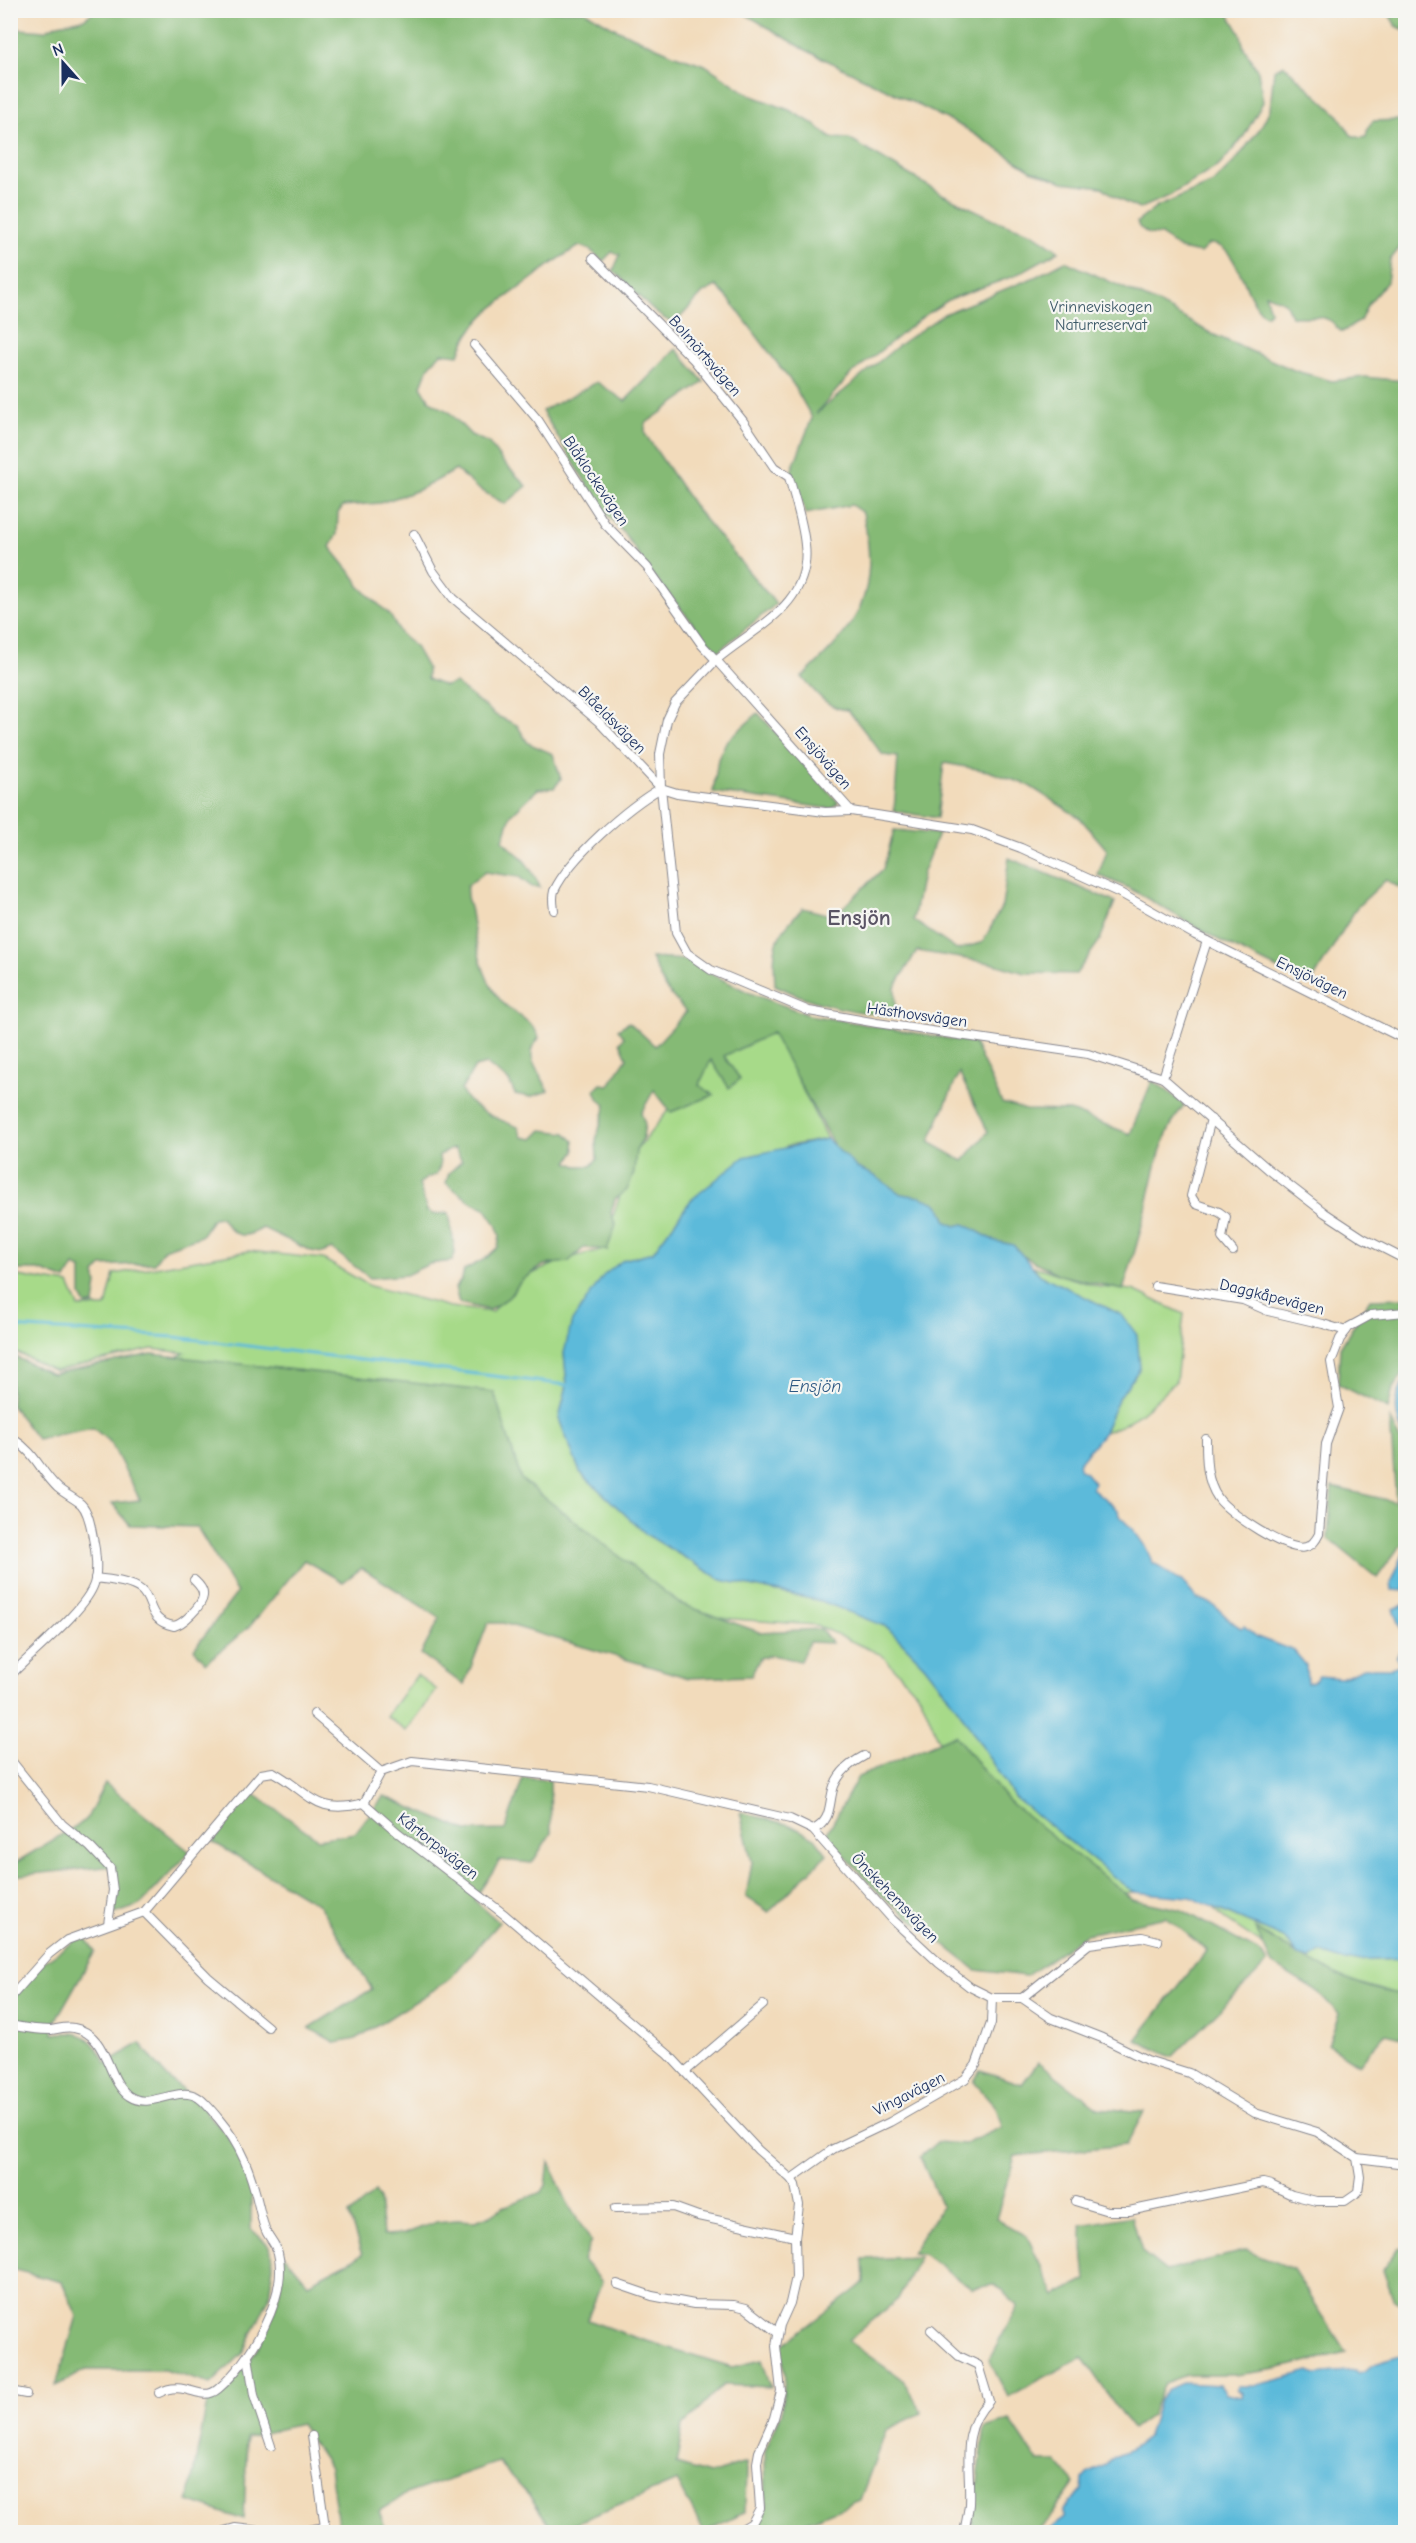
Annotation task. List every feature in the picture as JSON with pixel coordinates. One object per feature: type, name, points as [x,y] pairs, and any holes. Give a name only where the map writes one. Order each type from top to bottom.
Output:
[{"type":"street","name":"Bolmörtsvägen","points":[[593,258],[694,360],[774,466],[789,477],[805,546],[804,578],[793,598],[781,610],[716,660]]},
{"type":"street","name":"Blåklockevägen","points":[[474,345],[538,420],[605,524],[647,567],[702,645],[716,660]]},
{"type":"street","name":"Blåeldsvägen","points":[[414,534],[433,571],[453,598],[599,722],[661,788]]},
{"type":"street","name":"Hästhovsvägen","points":[[716,660],[682,694],[667,720],[660,754],[661,788],[676,933],[687,953],[711,970],[809,1011],[1088,1054],[1163,1078],[1325,1213],[1363,1238],[1406,1260]]},
{"type":"street","name":"Ensjövägen","points":[[716,660],[851,811],[972,830],[993,837],[1122,894],[1207,941],[1406,1040]]},
{"type":"street","points":[[554,910],[552,898],[554,891],[573,865],[613,821],[661,788],[677,793],[825,812],[851,811]]},
{"type":"street","points":[[1163,1078],[1207,941]]},
{"type":"street","points":[[1210,1119],[1191,1196],[1196,1204],[1219,1212],[1226,1217],[1222,1238],[1233,1251]]},
{"type":"street","name":"Daggkåpevägen","points":[[1155,1286],[1243,1300],[1268,1311],[1346,1331]]},
{"type":"street","points":[[1206,1438],[1209,1474],[1219,1500],[1254,1527],[1298,1548],[1307,1547],[1315,1541],[1318,1534],[1326,1444],[1338,1408],[1332,1362],[1340,1339],[1360,1320],[1371,1315],[1406,1312]]},
{"type":"street","points":[[10,1676],[71,1615],[89,1594],[95,1578],[94,1543],[84,1509],[81,1504],[59,1489],[27,1448],[12,1437]]},
{"type":"street","points":[[95,1578],[133,1586],[141,1590],[154,1615],[168,1625],[174,1626],[187,1618],[203,1599],[204,1594],[194,1580]]},
{"type":"street","points":[[10,1998],[55,1948],[82,1932],[144,1912],[261,1774],[273,1772],[320,1804],[335,1809],[364,1803],[381,1772],[314,1714]]},
{"type":"street","points":[[813,1830],[826,1822],[829,1816],[832,1794],[838,1778],[851,1763],[864,1756]]},
{"type":"street","points":[[10,1759],[62,1824],[90,1847],[110,1868],[113,1890],[107,1917],[108,1924]]},
{"type":"street","name":"Önskehemsvägen","points":[[381,1772],[412,1761],[648,1786],[790,1819],[813,1830],[893,1920],[950,1972],[992,1998]]},
{"type":"street","name":"Kårtorpsvägen","points":[[364,1803],[522,1929],[686,2072],[744,2135],[791,2179]]},
{"type":"street","points":[[144,1912],[208,1977],[268,2027]]},
{"type":"street","points":[[1022,1998],[1089,1944],[1142,1937],[1158,1941]]},
{"type":"street","points":[[992,1998],[1022,1998],[1051,2018],[1102,2038],[1140,2057],[1189,2073],[1255,2113],[1317,2132],[1357,2158],[1406,2164]]},
{"type":"street","name":"Vingavägen","points":[[791,2179],[833,2149],[890,2122],[965,2079],[976,2065],[991,2023],[992,1998]]},
{"type":"street","points":[[686,2072],[763,2005]]},
{"type":"street","points":[[10,2025],[53,2030],[73,2028],[83,2031],[100,2047],[123,2090],[131,2097],[156,2101],[186,2093],[196,2096],[234,2138],[249,2168],[264,2224],[279,2254],[276,2293],[264,2326],[248,2356],[216,2391],[201,2394],[176,2386],[159,2393]]},
{"type":"street","points":[[1075,2201],[1108,2211],[1129,2211],[1263,2183],[1304,2199],[1345,2201],[1358,2192],[1360,2174],[1357,2158]]},
{"type":"street","points":[[1360,2174],[1375,2162]]},
{"type":"street","points":[[737,2532],[752,2523],[760,2508],[757,2463],[759,2452],[774,2418],[781,2391],[776,2346],[778,2332],[794,2288],[795,2237],[799,2205],[791,2179]]},
{"type":"street","points":[[615,2208],[673,2207],[698,2216],[795,2237]]},
{"type":"street","points":[[617,2284],[630,2290],[694,2304],[734,2305],[746,2308],[778,2332]]},
{"type":"street","points":[[931,2330],[959,2356],[978,2365],[989,2401],[980,2409],[969,2435],[967,2453],[969,2503],[964,2532]]},
{"type":"street","points":[[248,2356],[254,2395],[271,2446]]},
{"type":"street","points":[[10,2391],[26,2394]]},
{"type":"street","points":[[297,2532],[325,2530],[312,2436]]},
{"type":"street","points":[[224,2531],[235,2528],[269,2532]]},
{"type":"green space","name":"Vrinneviskogen Naturreservat","points":[[96,10],[585,11],[616,29],[675,55],[705,65],[750,95],[789,110],[814,124],[831,138],[849,139],[940,193],[1000,222],[1032,233],[1059,251],[1014,276],[950,299],[925,315],[850,375],[816,414],[899,345],[944,314],[1035,277],[1065,261],[1159,304],[1212,334],[1296,371],[1332,381],[1364,377],[1405,381],[1405,878],[1400,888],[1386,880],[1357,907],[1310,985],[1217,939],[1129,888],[1098,875],[1107,850],[1080,818],[1028,785],[988,771],[944,763],[937,818],[894,811],[898,757],[883,755],[848,710],[828,703],[802,677],[838,640],[861,606],[869,565],[863,513],[851,505],[806,514],[791,472],[812,418],[793,384],[729,299],[716,286],[703,293],[675,323],[658,314],[613,271],[620,255],[612,252],[603,261],[590,250],[580,246],[567,253],[480,319],[464,342],[459,355],[441,353],[428,368],[421,386],[430,401],[449,412],[471,435],[489,443],[502,461],[527,486],[505,504],[477,488],[456,470],[419,490],[380,503],[343,506],[338,513],[337,534],[330,547],[359,586],[390,615],[400,633],[415,647],[427,668],[427,679],[445,686],[455,683],[497,716],[517,725],[528,743],[553,754],[561,779],[554,788],[538,789],[511,815],[503,840],[524,860],[540,887],[532,887],[519,877],[485,872],[467,886],[477,948],[485,972],[503,1003],[537,1032],[539,1038],[534,1046],[532,1059],[548,1091],[530,1097],[515,1094],[509,1081],[486,1064],[475,1067],[461,1090],[471,1103],[486,1113],[518,1127],[522,1137],[533,1139],[542,1130],[566,1133],[574,1141],[575,1152],[568,1162],[577,1166],[591,1166],[597,1159],[596,1140],[606,1105],[599,1100],[595,1090],[601,1084],[609,1085],[627,1058],[620,1042],[624,1037],[618,1029],[629,1022],[655,1046],[686,1012],[665,988],[651,958],[689,960],[707,972],[750,993],[809,1015],[974,1043],[1002,1103],[1026,1110],[1070,1111],[1130,1134],[1152,1081],[1184,1105],[1169,1130],[1158,1157],[1145,1214],[1123,1290],[1060,1275],[1023,1256],[1013,1245],[995,1241],[964,1224],[956,1226],[947,1222],[936,1203],[901,1194],[873,1175],[857,1168],[838,1153],[772,1033],[724,1056],[740,1079],[729,1088],[711,1060],[699,1085],[714,1095],[671,1112],[654,1090],[641,1113],[645,1124],[643,1137],[636,1151],[634,1172],[627,1190],[615,1199],[611,1213],[616,1225],[607,1250],[584,1248],[568,1262],[544,1265],[522,1280],[508,1298],[489,1310],[459,1303],[455,1288],[462,1279],[464,1270],[485,1259],[498,1247],[500,1236],[496,1224],[485,1208],[471,1202],[446,1183],[449,1173],[462,1161],[454,1148],[439,1155],[440,1166],[436,1175],[419,1184],[427,1211],[435,1214],[449,1213],[455,1253],[452,1261],[429,1264],[406,1275],[370,1278],[332,1249],[322,1253],[311,1251],[263,1228],[250,1234],[239,1234],[230,1229],[221,1217],[213,1218],[201,1236],[164,1249],[154,1263],[102,1266],[95,1274],[97,1283],[94,1305],[86,1305],[81,1296],[81,1269],[74,1266],[66,1280],[39,1270],[12,1270],[10,35],[19,29],[44,31],[58,24],[84,19]],"holes":[[[959,1073],[988,1132],[963,1161],[929,1142]]]},
{"type":"green space","points":[[740,11],[1227,11],[1240,33],[1244,48],[1258,71],[1263,102],[1244,136],[1220,165],[1169,196],[1139,209],[1120,200],[1102,187],[1063,182],[1031,170],[963,127],[806,50]]},
{"type":"green space","points":[[1387,11],[1405,11],[1405,30],[1396,26]]},
{"type":"green space","points":[[1284,65],[1339,116],[1351,135],[1366,137],[1368,127],[1373,121],[1402,120],[1405,110],[1405,241],[1390,260],[1387,282],[1368,304],[1360,321],[1342,332],[1326,319],[1291,316],[1285,302],[1265,294],[1270,311],[1266,315],[1252,299],[1235,263],[1219,246],[1209,244],[1200,253],[1180,249],[1161,235],[1149,234],[1139,227],[1137,222],[1157,207],[1213,183],[1237,159],[1261,127],[1270,109],[1274,70]]},
{"type":"green space","points":[[676,349],[704,382],[645,424],[645,434],[696,509],[776,604],[717,652],[651,573],[626,536],[601,507],[542,411],[597,382],[625,401]]},
{"type":"green space","points":[[758,713],[838,802],[832,809],[713,792],[718,759],[726,742]]},
{"type":"green space","points":[[894,830],[938,834],[922,874],[913,920],[957,950],[983,942],[1002,906],[1009,858],[1115,902],[1100,940],[1076,974],[1025,973],[991,963],[917,951],[895,987],[896,1017],[834,1007],[775,985],[775,951],[780,935],[786,927],[803,908],[834,916],[883,869]]},
{"type":"green space","points":[[764,1025],[778,1040],[827,1139],[788,1146],[691,1200],[653,1252],[623,1260],[564,1353],[567,1385],[559,1419],[580,1472],[647,1535],[722,1580],[821,1601],[887,1627],[925,1666],[959,1710],[1014,1797],[1133,1892],[1082,1899],[973,1823],[921,1697],[882,1655],[816,1625],[708,1617],[151,1368],[185,1353],[152,1349],[55,1371],[11,1350],[11,1275],[69,1284],[79,1307],[106,1307],[114,1274],[249,1251],[323,1259],[370,1286],[450,1307],[492,1312],[506,1291],[542,1269],[570,1258],[608,1250],[606,1237],[634,1153],[705,1064],[748,1045]]},
{"type":"green space","points":[[1033,1266],[1099,1287],[1133,1290],[1184,1314],[1176,1381],[1134,1418],[1104,1432],[1118,1399],[1140,1368],[1122,1315],[1040,1275]]},
{"type":"green space","points":[[1405,1298],[1405,1370],[1393,1388],[1388,1409],[1338,1384],[1340,1348],[1370,1299]]},
{"type":"green space","points":[[152,1354],[494,1392],[521,1479],[679,1603],[759,1632],[821,1629],[832,1643],[809,1642],[800,1661],[772,1655],[760,1658],[751,1676],[689,1678],[503,1623],[488,1623],[464,1685],[421,1654],[440,1618],[362,1568],[343,1582],[304,1560],[251,1625],[206,1663],[194,1649],[237,1593],[197,1527],[130,1525],[112,1503],[140,1500],[111,1443],[93,1428],[37,1439],[11,1405],[11,1355],[52,1374]]},
{"type":"green space","points":[[1390,1417],[1405,1453],[1405,1542],[1377,1578],[1328,1538],[1332,1487],[1396,1502]]},
{"type":"green space","points":[[417,1675],[437,1690],[406,1731],[386,1716]]},
{"type":"green space","points":[[955,1735],[1007,1800],[1132,1899],[1182,1910],[1261,1953],[1267,1963],[1172,2057],[1136,2040],[1207,1950],[1166,1917],[1086,1934],[1026,1976],[976,1970],[880,1894],[826,1835],[858,1777]]},
{"type":"green space","points":[[523,1778],[550,1780],[551,1833],[532,1863],[500,1860],[474,1900],[499,1922],[448,1981],[356,2039],[336,2043],[309,2028],[372,1989],[319,1905],[213,1842],[251,1792],[318,1839],[355,1833],[384,1796],[466,1831],[505,1830]]},
{"type":"green space","points":[[105,1783],[190,1852],[140,1905],[115,1914],[116,1866],[11,1876],[10,1866],[86,1820]]},
{"type":"green space","points":[[740,1812],[790,1825],[815,1838],[827,1854],[769,1912],[746,1897],[752,1862]]},
{"type":"green space","points":[[1212,1907],[1284,1938],[1299,1956],[1310,1959],[1320,1952],[1344,1961],[1405,1959],[1405,1993],[1395,1994],[1291,1963],[1226,1920]]},
{"type":"green space","points":[[1256,1929],[1308,1960],[1348,1979],[1387,1992],[1405,1994],[1405,2038],[1385,2033],[1359,2065],[1328,2045],[1339,2014],[1318,1992],[1272,1964]]},
{"type":"green space","points":[[83,1935],[95,1951],[53,2025],[53,2034],[72,2033],[86,2037],[96,2047],[106,2064],[140,2043],[166,2076],[196,2101],[227,2135],[238,2152],[251,2188],[251,2229],[270,2246],[273,2265],[269,2298],[243,2353],[211,2384],[164,2370],[85,2370],[56,2386],[77,2316],[62,2282],[11,2269],[11,2001],[44,1962]]},
{"type":"green space","points":[[1038,2062],[1098,2108],[1144,2112],[1126,2145],[1015,2156],[996,2219],[1027,2236],[1055,2296],[1086,2280],[1081,2225],[1132,2216],[1142,2252],[1166,2271],[1247,2250],[1293,2269],[1346,2352],[1277,2369],[1236,2375],[1186,2375],[1164,2383],[1151,2415],[1132,2429],[1082,2357],[1008,2397],[989,2360],[1018,2306],[995,2285],[972,2288],[923,2254],[911,2253],[942,2206],[920,2157],[937,2142],[965,2144],[1002,2127],[996,2107],[974,2082],[980,2070],[1022,2084]]},
{"type":"green space","points":[[549,2162],[569,2206],[591,2241],[583,2260],[602,2282],[587,2320],[732,2367],[762,2360],[771,2387],[723,2385],[683,2426],[676,2464],[710,2474],[746,2463],[745,2512],[704,2532],[677,2481],[554,2532],[531,2498],[498,2462],[406,2494],[379,2511],[387,2532],[339,2532],[330,2468],[300,2424],[247,2437],[244,2520],[188,2501],[208,2398],[225,2388],[240,2373],[264,2336],[279,2293],[282,2252],[308,2283],[362,2255],[349,2215],[375,2192],[379,2198],[383,2235],[404,2234],[436,2222],[475,2221],[542,2192],[546,2185]]},
{"type":"green space","points":[[1406,2247],[1405,2307],[1393,2298],[1383,2270],[1399,2248]]},
{"type":"green space","points":[[919,2257],[898,2299],[848,2341],[903,2380],[922,2413],[886,2430],[860,2500],[781,2532],[743,2532],[759,2523],[766,2507],[765,2451],[782,2412],[785,2375],[780,2347],[864,2283],[863,2259]]},
{"type":"green space","points":[[1010,2420],[1038,2462],[1057,2462],[1075,2483],[1052,2515],[1036,2532],[971,2532],[985,2428]]},
{"type":"water","name":"Ensjön","points":[[827,1139],[857,1168],[873,1175],[901,1194],[921,1197],[936,1203],[947,1222],[956,1226],[964,1224],[995,1241],[1013,1245],[1040,1275],[1122,1315],[1137,1335],[1140,1368],[1118,1399],[1104,1432],[1078,1464],[1080,1470],[1085,1472],[1094,1483],[1092,1488],[1118,1510],[1119,1516],[1139,1538],[1152,1563],[1182,1581],[1197,1599],[1209,1603],[1241,1628],[1244,1626],[1257,1637],[1294,1651],[1306,1665],[1307,1683],[1319,1676],[1341,1678],[1364,1668],[1391,1668],[1400,1664],[1396,1657],[1405,1643],[1405,1959],[1344,1961],[1320,1952],[1310,1959],[1299,1956],[1284,1938],[1190,1897],[1133,1892],[1014,1797],[959,1710],[925,1666],[887,1627],[821,1601],[722,1580],[647,1535],[580,1472],[559,1419],[567,1385],[564,1353],[572,1321],[603,1276],[623,1260],[653,1252],[691,1200],[744,1157]]},
{"type":"water","points":[[1405,1380],[1405,1439],[1396,1409],[1398,1395]]},
{"type":"water","points":[[1405,1550],[1405,1591],[1392,1590],[1391,1583]]},
{"type":"water","points":[[1405,1604],[1405,1639],[1394,1609]]},
{"type":"water","points":[[1405,2354],[1405,2532],[1045,2532],[1064,2518],[1064,2510],[1082,2490],[1083,2479],[1087,2474],[1107,2465],[1114,2457],[1129,2451],[1148,2437],[1159,2400],[1168,2389],[1182,2383],[1220,2385],[1226,2394],[1242,2397],[1243,2393],[1237,2390],[1238,2386],[1254,2386],[1310,2371],[1316,2374],[1356,2370],[1358,2373],[1372,2365]]},
{"type":"waterway","points":[[10,1327],[174,1337],[567,1385]]},
{"type":"district","name":"Ensjön","points":[[859,918]]}]
